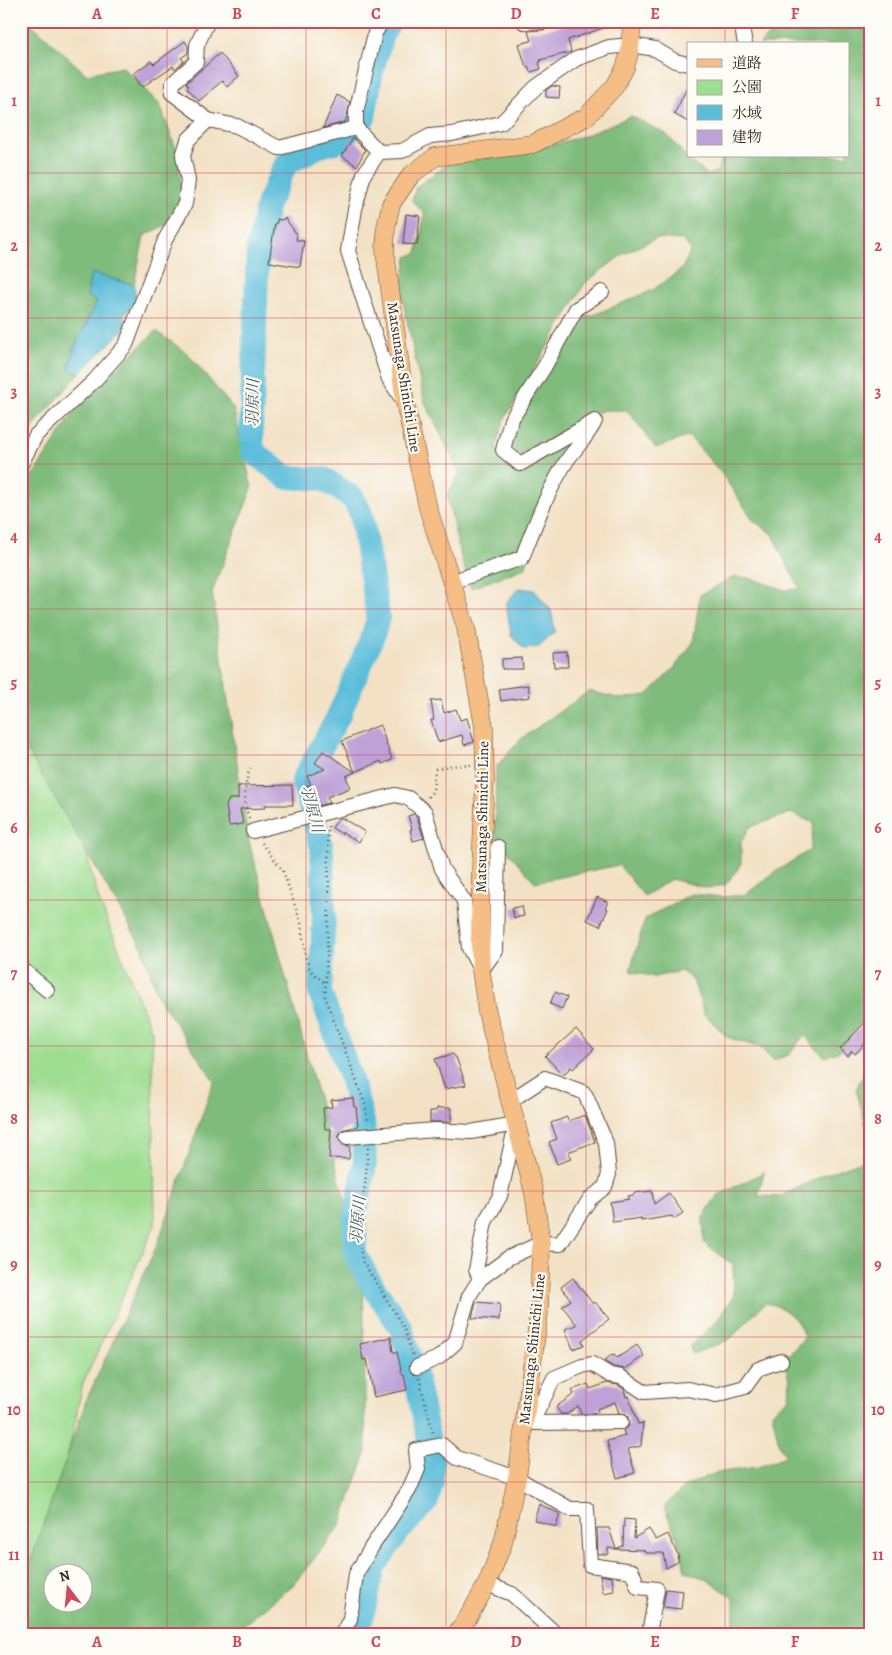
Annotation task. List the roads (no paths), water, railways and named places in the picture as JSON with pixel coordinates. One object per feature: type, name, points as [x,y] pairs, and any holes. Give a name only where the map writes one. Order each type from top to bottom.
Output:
[{"type":"main road","name":"Matsunaga Shinichi Line","points":[[456,1634],[470,1616],[487,1584],[503,1543],[517,1478],[539,1312],[541,1243],[534,1193],[487,1012],[480,971],[485,764],[484,727],[466,628],[428,508],[405,403],[385,251],[386,227],[391,204],[411,175],[435,157],[534,144],[586,117],[615,86],[625,68],[631,45],[632,21]]},
{"type":"street","points":[[208,21],[197,45],[196,62],[173,83],[172,93],[208,120],[237,126],[279,148],[356,128]]},
{"type":"street","points":[[382,21],[375,33],[356,112],[356,128],[379,152],[402,151],[430,136],[452,134],[501,122],[536,87],[576,59],[609,47],[631,45],[655,49],[675,62],[687,64]]},
{"type":"street","points":[[524,22],[543,21]]},
{"type":"street","points":[[21,464],[36,435],[94,381],[126,345],[165,240],[184,204],[188,180],[183,156],[188,140],[208,120]]},
{"type":"street","points":[[379,152],[364,174],[355,209],[348,251],[390,379],[405,403]]},
{"type":"street","points":[[451,582],[522,558],[540,510],[566,462],[591,430],[595,421],[520,464],[503,450],[511,420],[546,366],[576,309],[602,292]]},
{"type":"street","points":[[253,831],[395,795],[408,798],[425,812],[442,869],[464,901],[469,948],[480,971],[496,950],[498,847]]},
{"type":"street","points":[[21,968],[47,990]]},
{"type":"street","points":[[417,1367],[438,1358],[455,1344],[469,1296],[480,1280],[508,1258],[541,1243],[560,1244],[590,1199],[605,1187],[609,1174],[606,1143],[586,1096],[582,1092],[546,1078],[510,1100]]},
{"type":"street","points":[[347,1137],[435,1130],[471,1132],[516,1124],[500,1196],[486,1222],[476,1270],[480,1280]]},
{"type":"street","points":[[525,1418],[537,1412],[554,1378],[582,1366],[592,1364],[610,1376],[621,1377],[644,1392],[688,1389],[716,1395],[745,1387],[758,1369],[781,1361]]},
{"type":"street","points":[[525,1418],[535,1423],[621,1422]]},
{"type":"street","points":[[342,1634],[350,1619],[356,1574],[409,1490],[418,1469],[416,1450],[442,1445],[457,1458],[517,1478],[570,1508],[587,1509],[590,1565],[632,1571],[638,1586],[658,1589],[650,1634]]},
{"type":"street","points":[[487,1584],[512,1594],[556,1634]]},
{"type":"water","points":[[91,273],[134,285],[136,303],[123,315],[126,327],[80,373],[69,370],[74,348],[97,302],[87,296]]},
{"type":"water","points":[[519,588],[534,590],[551,610],[555,632],[539,647],[524,649],[511,635],[506,603]]},
{"type":"waterway","name":"羽原川","points":[[358,1634],[374,1567],[397,1533],[427,1501],[432,1482],[432,1455],[415,1374],[401,1328],[368,1279],[355,1253],[355,1218],[365,1163],[363,1121],[349,1073],[320,992],[324,916],[322,848],[303,780],[338,717],[373,636],[378,618],[361,514],[353,498],[324,479],[286,477],[253,452],[251,427],[258,249],[268,203],[286,164],[317,147],[339,141],[364,117],[371,74],[382,35],[390,21]]}]
